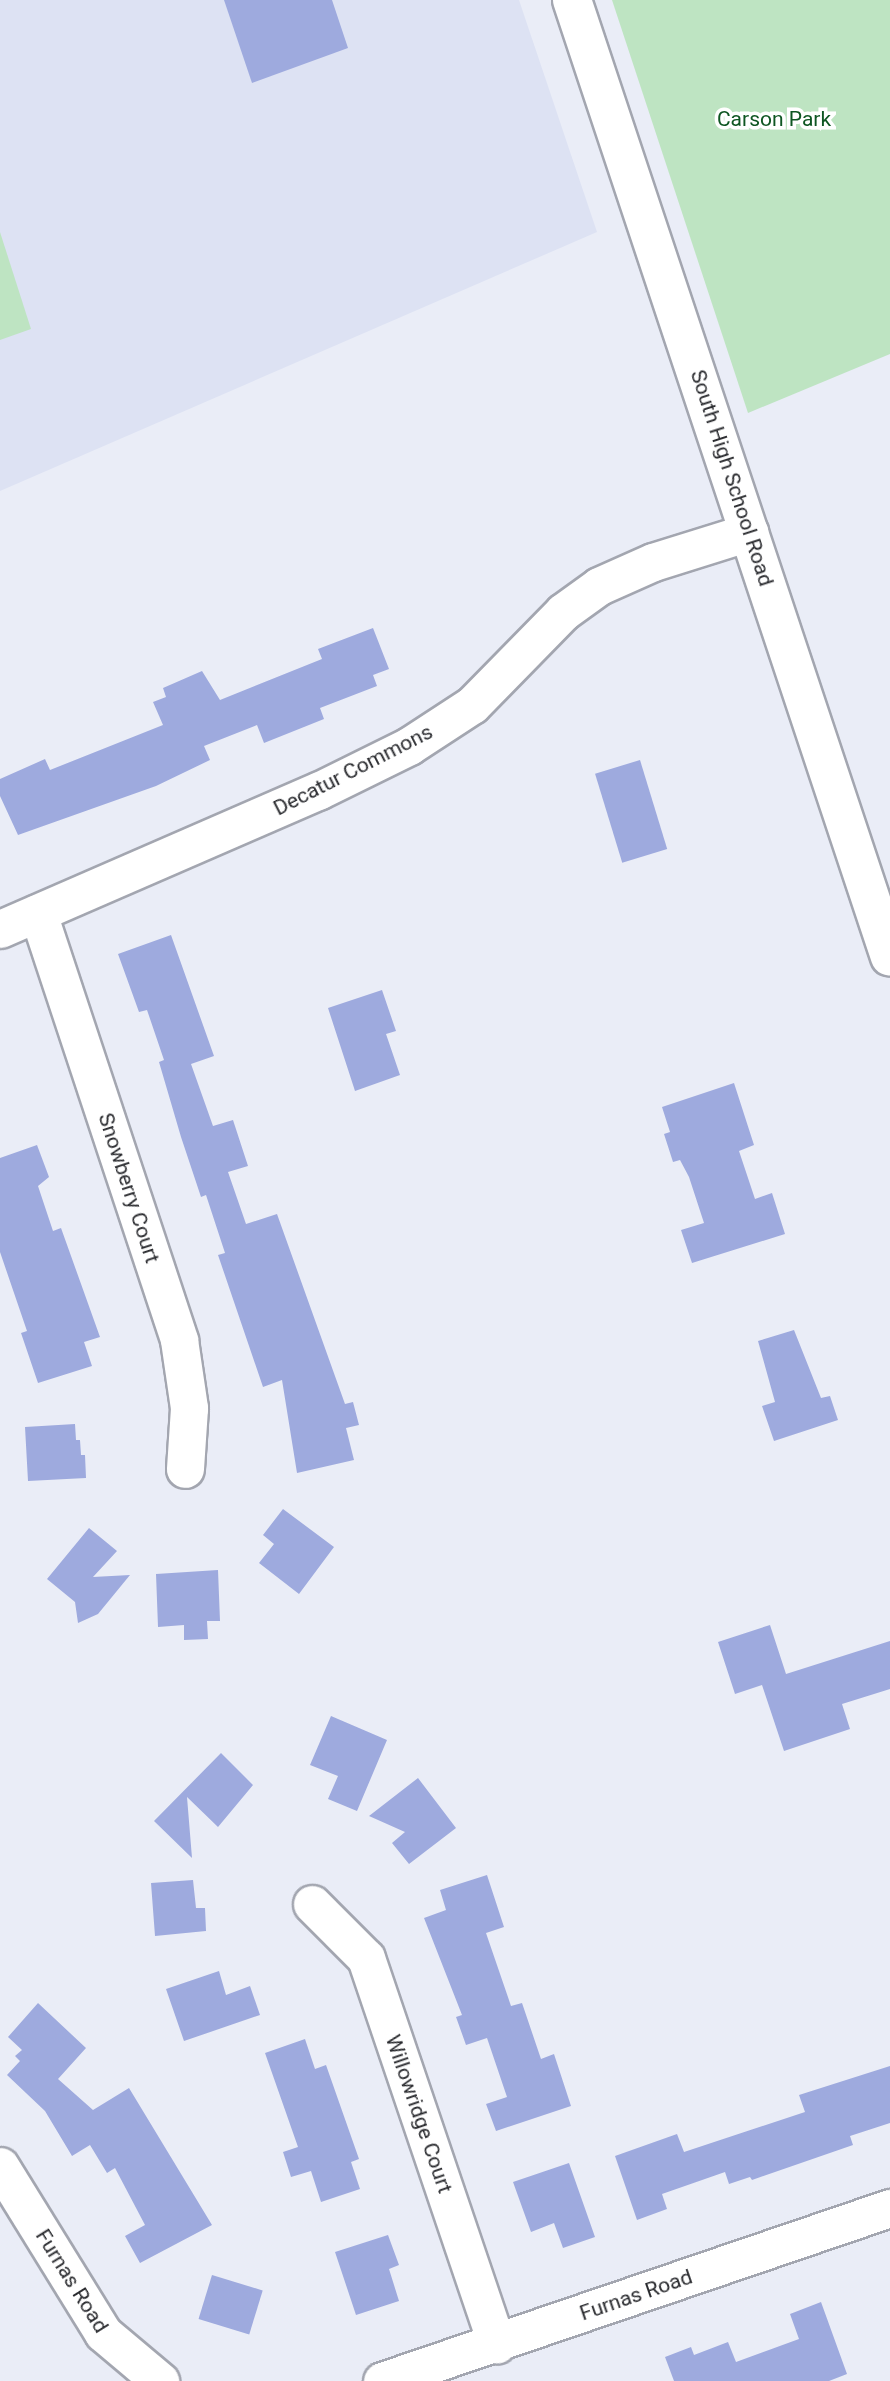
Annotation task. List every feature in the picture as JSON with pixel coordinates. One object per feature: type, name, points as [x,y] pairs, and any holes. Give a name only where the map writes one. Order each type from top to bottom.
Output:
[{"type":"main road","name":"South High School Road","points":[[572,0],[890,957]]},
{"type":"street","name":"Decatur Commons","points":[[0,929],[318,791],[409,746],[472,705],[563,612],[599,586],[653,562],[750,531]]},
{"type":"street","name":"Snowberry Court","points":[[38,913],[179,1340],[190,1408],[186,1469]]},
{"type":"street","name":"Willowridge Court","points":[[312,1904],[366,1958],[497,2343]]},
{"type":"street","name":"Furnas Road","points":[[0,2166],[103,2333],[160,2381]]},
{"type":"street","name":"Furnas Road","points":[[382,2381],[890,2207]]},
{"type":"shaded area","points":[[0,0],[519,0],[597,232],[0,491]]},
{"type":"green space","name":"Carson Park","points":[[612,0],[890,0],[890,354],[748,413]]},
{"type":"green space","points":[[0,232],[31,329],[0,340]]},
{"type":"building","points":[[224,0],[332,0],[348,48],[252,83]]},
{"type":"building","points":[[373,628],[389,669],[373,675],[377,686],[320,708],[324,719],[264,743],[257,725],[204,746],[210,760],[156,786],[18,835],[0,796],[0,779],[45,759],[50,770],[163,725],[153,702],[166,697],[163,688],[202,671],[220,700],[322,659],[318,649]]},
{"type":"building","points":[[640,760],[667,849],[622,863],[595,774]]},
{"type":"building","points":[[171,935],[214,1056],[191,1064],[213,1126],[233,1120],[248,1166],[228,1172],[246,1224],[277,1214],[345,1404],[353,1402],[359,1425],[346,1428],[354,1460],[297,1473],[282,1380],[263,1387],[218,1255],[225,1253],[206,1195],[201,1197],[181,1137],[159,1062],[164,1060],[147,1010],[139,1012],[118,954]]},
{"type":"building","points":[[382,990],[396,1031],[386,1034],[400,1075],[355,1091],[328,1008]]},
{"type":"building","points":[[734,1083],[754,1145],[739,1151],[755,1199],[772,1193],[785,1234],[692,1263],[681,1230],[704,1223],[689,1177],[680,1160],[673,1162],[664,1134],[670,1132],[662,1107]]},
{"type":"building","points":[[37,1145],[49,1177],[38,1186],[53,1231],[61,1228],[100,1337],[84,1342],[92,1366],[38,1383],[21,1333],[27,1331],[0,1252],[0,1158]]},
{"type":"building","points":[[794,1330],[821,1398],[830,1396],[838,1420],[774,1441],[762,1406],[775,1402],[758,1341]]},
{"type":"building","points":[[75,1424],[76,1440],[80,1440],[81,1455],[85,1455],[86,1478],[28,1481],[25,1427]]},
{"type":"building","points":[[283,1509],[334,1547],[299,1594],[259,1563],[274,1544],[263,1535]]},
{"type":"building","points":[[89,1528],[117,1551],[93,1577],[130,1575],[98,1614],[78,1623],[75,1602],[47,1579]]},
{"type":"building","points":[[218,1570],[220,1621],[207,1621],[208,1639],[184,1640],[184,1625],[158,1627],[156,1574]]},
{"type":"building","points":[[770,1625],[786,1674],[890,1641],[890,1689],[842,1704],[850,1729],[784,1751],[762,1685],[735,1694],[718,1642]]},
{"type":"building","points":[[331,1716],[387,1740],[357,1811],[328,1799],[338,1776],[310,1765]]},
{"type":"building","points":[[221,1753],[253,1785],[218,1827],[187,1797],[192,1858],[154,1821]]},
{"type":"building","points":[[418,1778],[456,1828],[409,1864],[392,1843],[405,1832],[369,1816]]},
{"type":"building","points":[[487,1875],[504,1927],[486,1933],[511,2006],[522,2003],[541,2059],[554,2054],[571,2106],[496,2131],[486,2104],[507,2097],[487,2038],[466,2045],[456,2017],[462,2015],[424,1918],[446,1910],[440,1890]]},
{"type":"building","points":[[193,1880],[196,1908],[205,1908],[206,1931],[155,1936],[151,1883]]},
{"type":"building","points":[[219,1971],[226,1995],[250,1986],[260,2015],[184,2041],[166,1989]]},
{"type":"building","points":[[38,2003],[86,2048],[58,2079],[93,2110],[129,2088],[212,2225],[140,2263],[125,2236],[145,2225],[115,2168],[107,2173],[90,2145],[72,2156],[45,2111],[7,2075],[20,2061],[15,2056],[22,2050],[8,2037]]},
{"type":"building","points":[[305,2039],[315,2069],[326,2065],[359,2159],[351,2162],[360,2189],[321,2202],[311,2171],[291,2177],[283,2152],[298,2147],[265,2053]]},
{"type":"building","points":[[890,2066],[890,2123],[850,2136],[853,2145],[752,2180],[750,2177],[729,2184],[725,2172],[662,2194],[667,2209],[637,2220],[615,2156],[677,2134],[684,2152],[805,2112],[799,2095]]},
{"type":"building","points":[[569,2163],[595,2237],[563,2248],[554,2223],[531,2232],[513,2182]]},
{"type":"building","points":[[388,2235],[399,2265],[389,2269],[399,2301],[356,2315],[335,2252]]},
{"type":"building","points":[[212,2275],[263,2290],[249,2334],[199,2319]]},
{"type":"building","points":[[821,2302],[847,2374],[829,2381],[674,2381],[665,2357],[691,2347],[694,2355],[728,2342],[736,2362],[799,2339],[790,2314]]}]
